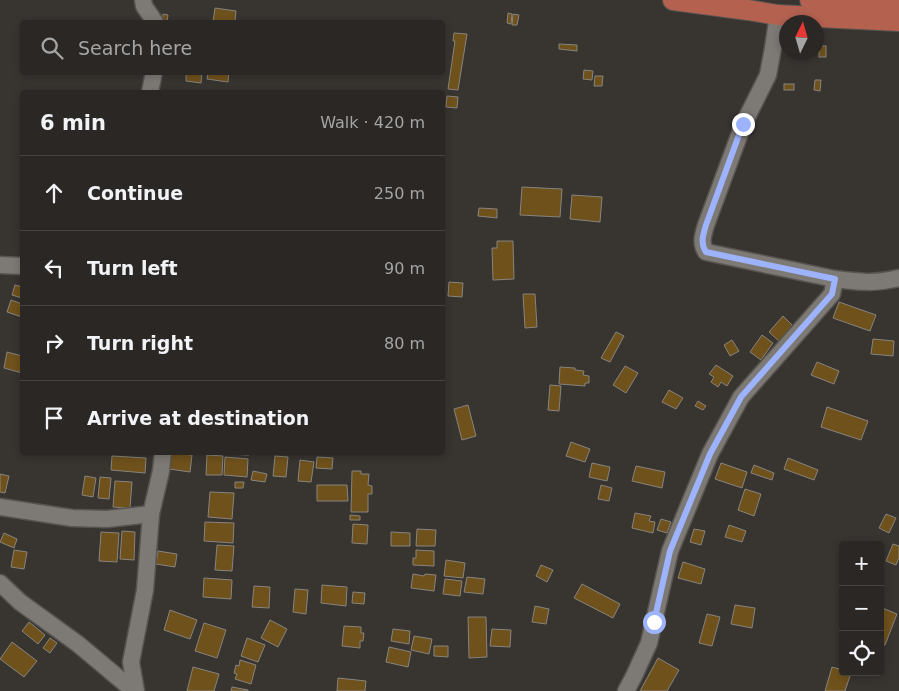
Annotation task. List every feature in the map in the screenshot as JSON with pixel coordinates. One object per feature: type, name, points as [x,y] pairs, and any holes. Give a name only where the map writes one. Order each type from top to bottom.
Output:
[{"type":"main road","points":[[673,0],[778,15],[899,21]]},
{"type":"main road","points":[[810,0],[899,5]]},
{"type":"street","points":[[143,0],[144,6],[154,20]]},
{"type":"street","points":[[778,15],[768,75],[743,124],[706,225],[702,240],[703,247],[706,252],[835,279],[868,283],[886,282],[899,278]]},
{"type":"street","points":[[150,90],[153,75]]},
{"type":"street","points":[[0,265],[20,266]]},
{"type":"street","points":[[626,691],[650,643],[670,551],[710,454],[741,397],[832,294],[835,279]]},
{"type":"street","points":[[135,691],[131,662],[145,590],[151,514],[163,455]]},
{"type":"street","points":[[0,507],[72,518],[107,519],[151,514]]},
{"type":"street","points":[[0,584],[20,602],[78,644],[135,691]]},
{"type":"building","points":[[215,8],[236,11],[235,20],[213,20]]},
{"type":"building","points":[[508,13],[512,14],[511,24],[507,23]]},
{"type":"building","points":[[163,14],[168,15],[167,20],[162,20]]},
{"type":"building","points":[[513,14],[519,15],[517,25],[512,25]]},
{"type":"building","points":[[454,33],[467,34],[458,90],[448,89],[455,41],[453,41]]},
{"type":"building","points":[[559,44],[577,45],[577,51],[559,49]]},
{"type":"building","points":[[824,46],[826,46],[826,57],[824,57]]},
{"type":"building","points":[[584,70],[593,71],[592,80],[583,79]]},
{"type":"building","points":[[186,75],[202,75],[201,83],[186,81]]},
{"type":"building","points":[[208,75],[229,75],[228,82],[207,79]]},
{"type":"building","points":[[595,76],[603,76],[602,86],[594,86]]},
{"type":"building","points":[[815,80],[821,80],[820,91],[814,90]]},
{"type":"building","points":[[784,84],[794,84],[794,90],[784,90]]},
{"type":"building","points":[[447,96],[458,97],[457,108],[446,107]]},
{"type":"building","points":[[522,187],[562,189],[560,217],[520,215]]},
{"type":"building","points":[[572,195],[602,197],[600,222],[570,219]]},
{"type":"building","points":[[479,208],[497,209],[497,218],[478,216]]},
{"type":"building","points":[[497,241],[513,241],[514,279],[493,280],[492,248],[497,248]]},
{"type":"building","points":[[449,282],[463,283],[462,297],[448,296]]},
{"type":"building","points":[[15,285],[20,286],[20,297],[12,295]]},
{"type":"building","points":[[523,294],[535,294],[537,327],[525,328]]},
{"type":"building","points":[[11,300],[20,303],[20,316],[7,312]]},
{"type":"building","points":[[839,302],[876,315],[870,331],[833,318]]},
{"type":"building","points":[[783,316],[794,327],[780,342],[769,332]]},
{"type":"building","points":[[616,332],[624,336],[610,362],[601,358]]},
{"type":"building","points":[[762,335],[773,343],[761,360],[750,352]]},
{"type":"building","points":[[873,339],[894,341],[893,356],[871,354]]},
{"type":"building","points":[[732,340],[739,351],[730,356],[724,345]]},
{"type":"building","points":[[7,352],[20,355],[20,372],[4,368]]},
{"type":"building","points":[[817,362],[839,371],[834,384],[811,375]]},
{"type":"building","points":[[716,365],[733,376],[727,386],[721,382],[718,387],[711,382],[714,377],[709,374]]},
{"type":"building","points":[[625,366],[638,373],[626,393],[613,385]]},
{"type":"building","points":[[560,367],[584,371],[583,375],[589,376],[589,383],[585,383],[585,386],[559,384]]},
{"type":"building","points":[[550,385],[561,386],[559,411],[548,410]]},
{"type":"building","points":[[669,390],[683,398],[676,409],[662,402]]},
{"type":"building","points":[[698,401],[706,406],[703,410],[695,406]]},
{"type":"building","points":[[468,405],[476,436],[462,440],[454,409]]},
{"type":"building","points":[[827,407],[868,421],[861,440],[821,427]]},
{"type":"building","points":[[571,442],[590,449],[585,462],[566,456]]},
{"type":"building","points":[[171,455],[192,455],[190,472],[169,469]]},
{"type":"building","points":[[207,455],[223,456],[222,475],[206,475]]},
{"type":"building","points":[[112,456],[146,458],[145,473],[111,470]]},
{"type":"building","points":[[275,456],[288,457],[286,477],[273,476]]},
{"type":"building","points":[[225,457],[248,459],[247,477],[224,475]]},
{"type":"building","points":[[317,457],[333,458],[332,469],[316,468]]},
{"type":"building","points":[[788,458],[818,470],[814,480],[784,469]]},
{"type":"building","points":[[300,460],[314,462],[311,482],[298,481]]},
{"type":"building","points":[[592,463],[610,467],[607,481],[589,477]]},
{"type":"building","points":[[721,463],[747,472],[742,488],[715,479]]},
{"type":"building","points":[[754,465],[774,473],[772,480],[751,473]]},
{"type":"building","points":[[636,466],[665,472],[662,488],[632,481]]},
{"type":"building","points":[[253,471],[267,474],[265,482],[251,480]]},
{"type":"building","points":[[352,471],[361,471],[361,474],[369,474],[368,485],[372,486],[372,494],[368,494],[368,512],[351,512]]},
{"type":"building","points":[[0,474],[9,476],[5,493],[0,492]]},
{"type":"building","points":[[85,476],[96,478],[93,497],[82,495]]},
{"type":"building","points":[[100,477],[111,478],[109,499],[98,498]]},
{"type":"building","points":[[115,481],[132,482],[130,508],[113,507]]},
{"type":"building","points":[[235,482],[244,482],[243,488],[235,488]]},
{"type":"building","points":[[317,485],[347,485],[348,501],[317,501]]},
{"type":"building","points":[[601,485],[612,488],[609,501],[598,499]]},
{"type":"building","points":[[745,489],[761,494],[754,516],[738,510]]},
{"type":"building","points":[[210,492],[234,493],[232,519],[208,517]]},
{"type":"building","points":[[635,513],[651,516],[649,521],[655,522],[653,533],[632,528]]},
{"type":"building","points":[[886,514],[896,518],[889,533],[879,528]]},
{"type":"building","points":[[350,515],[360,516],[360,520],[350,520]]},
{"type":"building","points":[[661,519],[671,522],[667,533],[657,530]]},
{"type":"building","points":[[205,522],[234,523],[233,543],[204,541]]},
{"type":"building","points":[[353,524],[368,525],[367,544],[352,543]]},
{"type":"building","points":[[729,525],[746,531],[742,542],[725,537]]},
{"type":"building","points":[[417,529],[436,530],[435,546],[416,546]]},
{"type":"building","points":[[694,529],[705,531],[701,545],[690,542]]},
{"type":"building","points":[[122,531],[135,532],[134,560],[120,559]]},
{"type":"building","points":[[101,532],[119,533],[117,562],[99,561]]},
{"type":"building","points":[[391,532],[410,533],[410,546],[391,546]]},
{"type":"building","points":[[4,533],[17,539],[14,548],[0,542]]},
{"type":"building","points":[[893,544],[899,546],[899,558],[896,565],[886,561]]},
{"type":"building","points":[[217,545],[234,546],[232,571],[215,570]]},
{"type":"building","points":[[14,550],[27,552],[24,569],[11,567]]},
{"type":"building","points":[[416,550],[434,551],[434,566],[413,565],[413,558],[416,558]]},
{"type":"building","points":[[158,551],[177,554],[175,567],[156,564]]},
{"type":"building","points":[[446,560],[465,563],[463,578],[444,576]]},
{"type":"building","points":[[683,562],[705,569],[701,584],[678,578]]},
{"type":"building","points":[[541,565],[553,570],[547,582],[536,576]]},
{"type":"building","points":[[413,574],[424,576],[425,574],[436,575],[434,591],[411,588]]},
{"type":"building","points":[[467,577],[485,579],[483,594],[464,592]]},
{"type":"building","points":[[204,578],[232,580],[231,599],[203,597]]},
{"type":"building","points":[[445,579],[462,581],[460,596],[443,594]]},
{"type":"building","points":[[582,584],[620,604],[613,618],[574,598]]},
{"type":"building","points":[[322,585],[347,587],[346,606],[321,603]]},
{"type":"building","points":[[254,586],[270,587],[269,608],[252,607]]},
{"type":"building","points":[[295,589],[308,590],[306,614],[293,612]]},
{"type":"building","points":[[353,592],[365,593],[364,604],[352,603]]},
{"type":"building","points":[[735,605],[755,608],[752,628],[731,624]]},
{"type":"building","points":[[535,606],[549,609],[546,624],[532,622]]},
{"type":"building","points":[[884,609],[897,614],[884,645]]},
{"type":"building","points":[[170,610],[197,620],[190,639],[164,630]]},
{"type":"building","points":[[707,614],[720,617],[712,646],[699,643]]},
{"type":"building","points":[[468,617],[486,617],[487,657],[469,658]]},
{"type":"building","points":[[270,620],[287,629],[278,647],[261,638]]},
{"type":"building","points":[[29,622],[45,635],[38,644],[22,631]]},
{"type":"building","points":[[204,623],[226,630],[217,658],[195,651]]},
{"type":"building","points":[[344,626],[361,627],[361,633],[364,633],[363,641],[360,641],[360,648],[342,646]]},
{"type":"building","points":[[393,629],[410,631],[409,644],[391,641]]},
{"type":"building","points":[[492,629],[511,630],[510,647],[490,646]]},
{"type":"building","points":[[414,636],[432,639],[429,654],[411,650]]},
{"type":"building","points":[[50,638],[57,643],[50,653],[43,648]]},
{"type":"building","points":[[247,638],[265,645],[258,662],[241,656]]},
{"type":"building","points":[[12,642],[37,661],[24,677],[0,659]]},
{"type":"building","points":[[434,646],[448,646],[448,657],[434,656]]},
{"type":"building","points":[[389,647],[411,652],[408,667],[386,662]]},
{"type":"building","points":[[658,658],[679,670],[667,691],[640,691]]},
{"type":"building","points":[[240,660],[256,665],[251,684],[235,679],[237,674],[234,673],[236,665],[239,666]]},
{"type":"building","points":[[193,667],[219,674],[214,691],[187,691]]},
{"type":"building","points":[[832,667],[839,669],[839,676],[850,676],[845,691],[825,691]]},
{"type":"building","points":[[338,678],[366,681],[365,691],[337,691]]},
{"type":"building","points":[[232,687],[248,690],[248,691],[231,691]]},
{"type":"route","points":[[654,622],[670,551],[710,454],[741,397],[832,294],[835,279],[706,252],[703,247],[702,240],[706,225],[743,124]]}]
